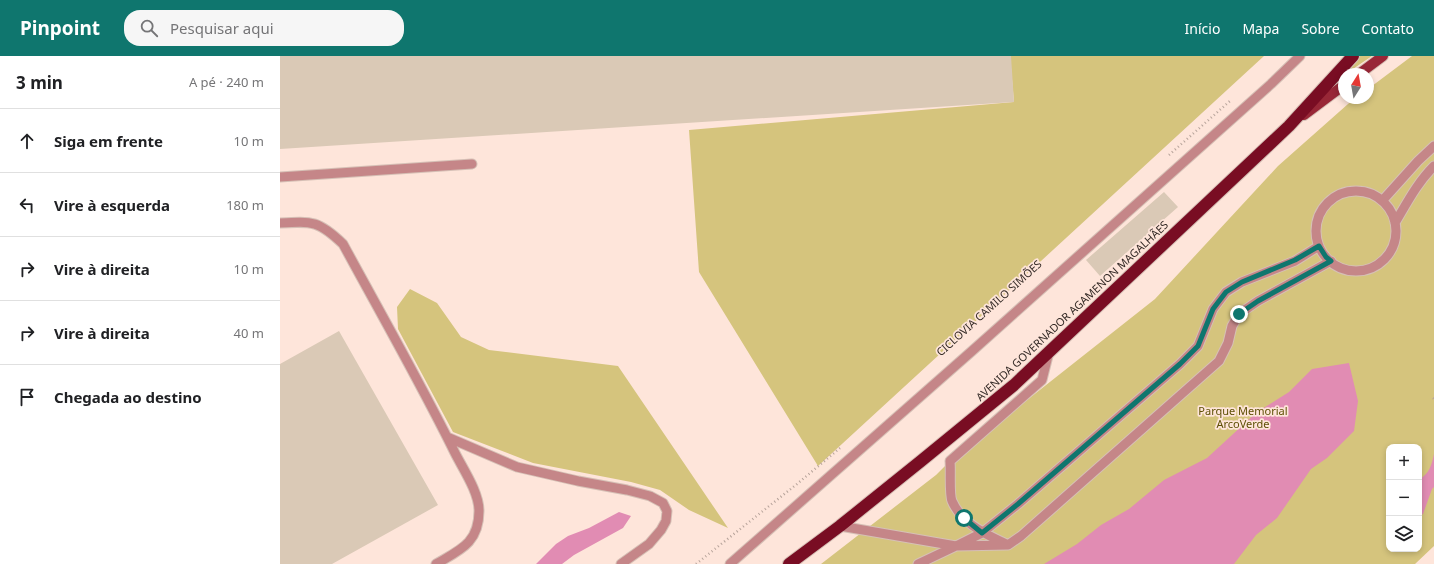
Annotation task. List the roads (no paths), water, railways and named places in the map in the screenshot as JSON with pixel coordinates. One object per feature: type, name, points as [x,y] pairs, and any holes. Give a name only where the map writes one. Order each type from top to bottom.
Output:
[{"type":"highway","name":"AVENIDA GOVERNADOR AGAMENON MAGALHÃES","points":[[789,564],[840,526],[1004,393],[1289,126],[1353,56]]},
{"type":"main road","points":[[1367,68],[1383,56]]},
{"type":"main road","points":[[1289,126],[1338,89]]},
{"type":"lane","points":[[730,564],[978,346],[1271,84],[1300,56]]},
{"type":"lane","points":[[1382,201],[1418,161],[1434,146]]},
{"type":"lane","points":[[280,177],[472,164]]},
{"type":"lane","points":[[1395,223],[1411,195],[1425,175],[1434,166]]},
{"type":"lane","points":[[1358,191],[1371,194],[1382,201],[1391,211],[1395,223],[1396,236],[1392,248],[1384,259],[1373,267],[1361,270],[1348,270],[1335,265],[1326,257],[1319,246],[1316,233],[1317,219],[1323,207],[1333,198],[1345,192],[1358,191]]},
{"type":"lane","points":[[280,223],[306,221],[329,230],[343,244],[447,437],[475,494],[479,511],[473,538],[463,548],[436,564]]},
{"type":"lane","points":[[918,564],[982,533],[1018,504],[1180,364],[1198,346],[1213,309],[1226,292],[1242,282],[1295,260],[1319,246]]},
{"type":"lane","points":[[840,526],[956,546],[1008,545],[1021,536],[1219,361],[1228,343],[1232,326],[1239,314],[1258,301],[1331,261]]},
{"type":"lane","points":[[1008,545],[982,533],[964,518],[952,500],[950,461],[1042,380],[1049,352]]},
{"type":"lane","points":[[447,437],[517,467],[578,481],[627,490],[650,496],[663,503],[667,512],[666,521],[661,530],[649,544],[621,564]]},
{"type":"park label","name":"Parque Memorial ArcoVerde","points":[[1243,417]]}]
